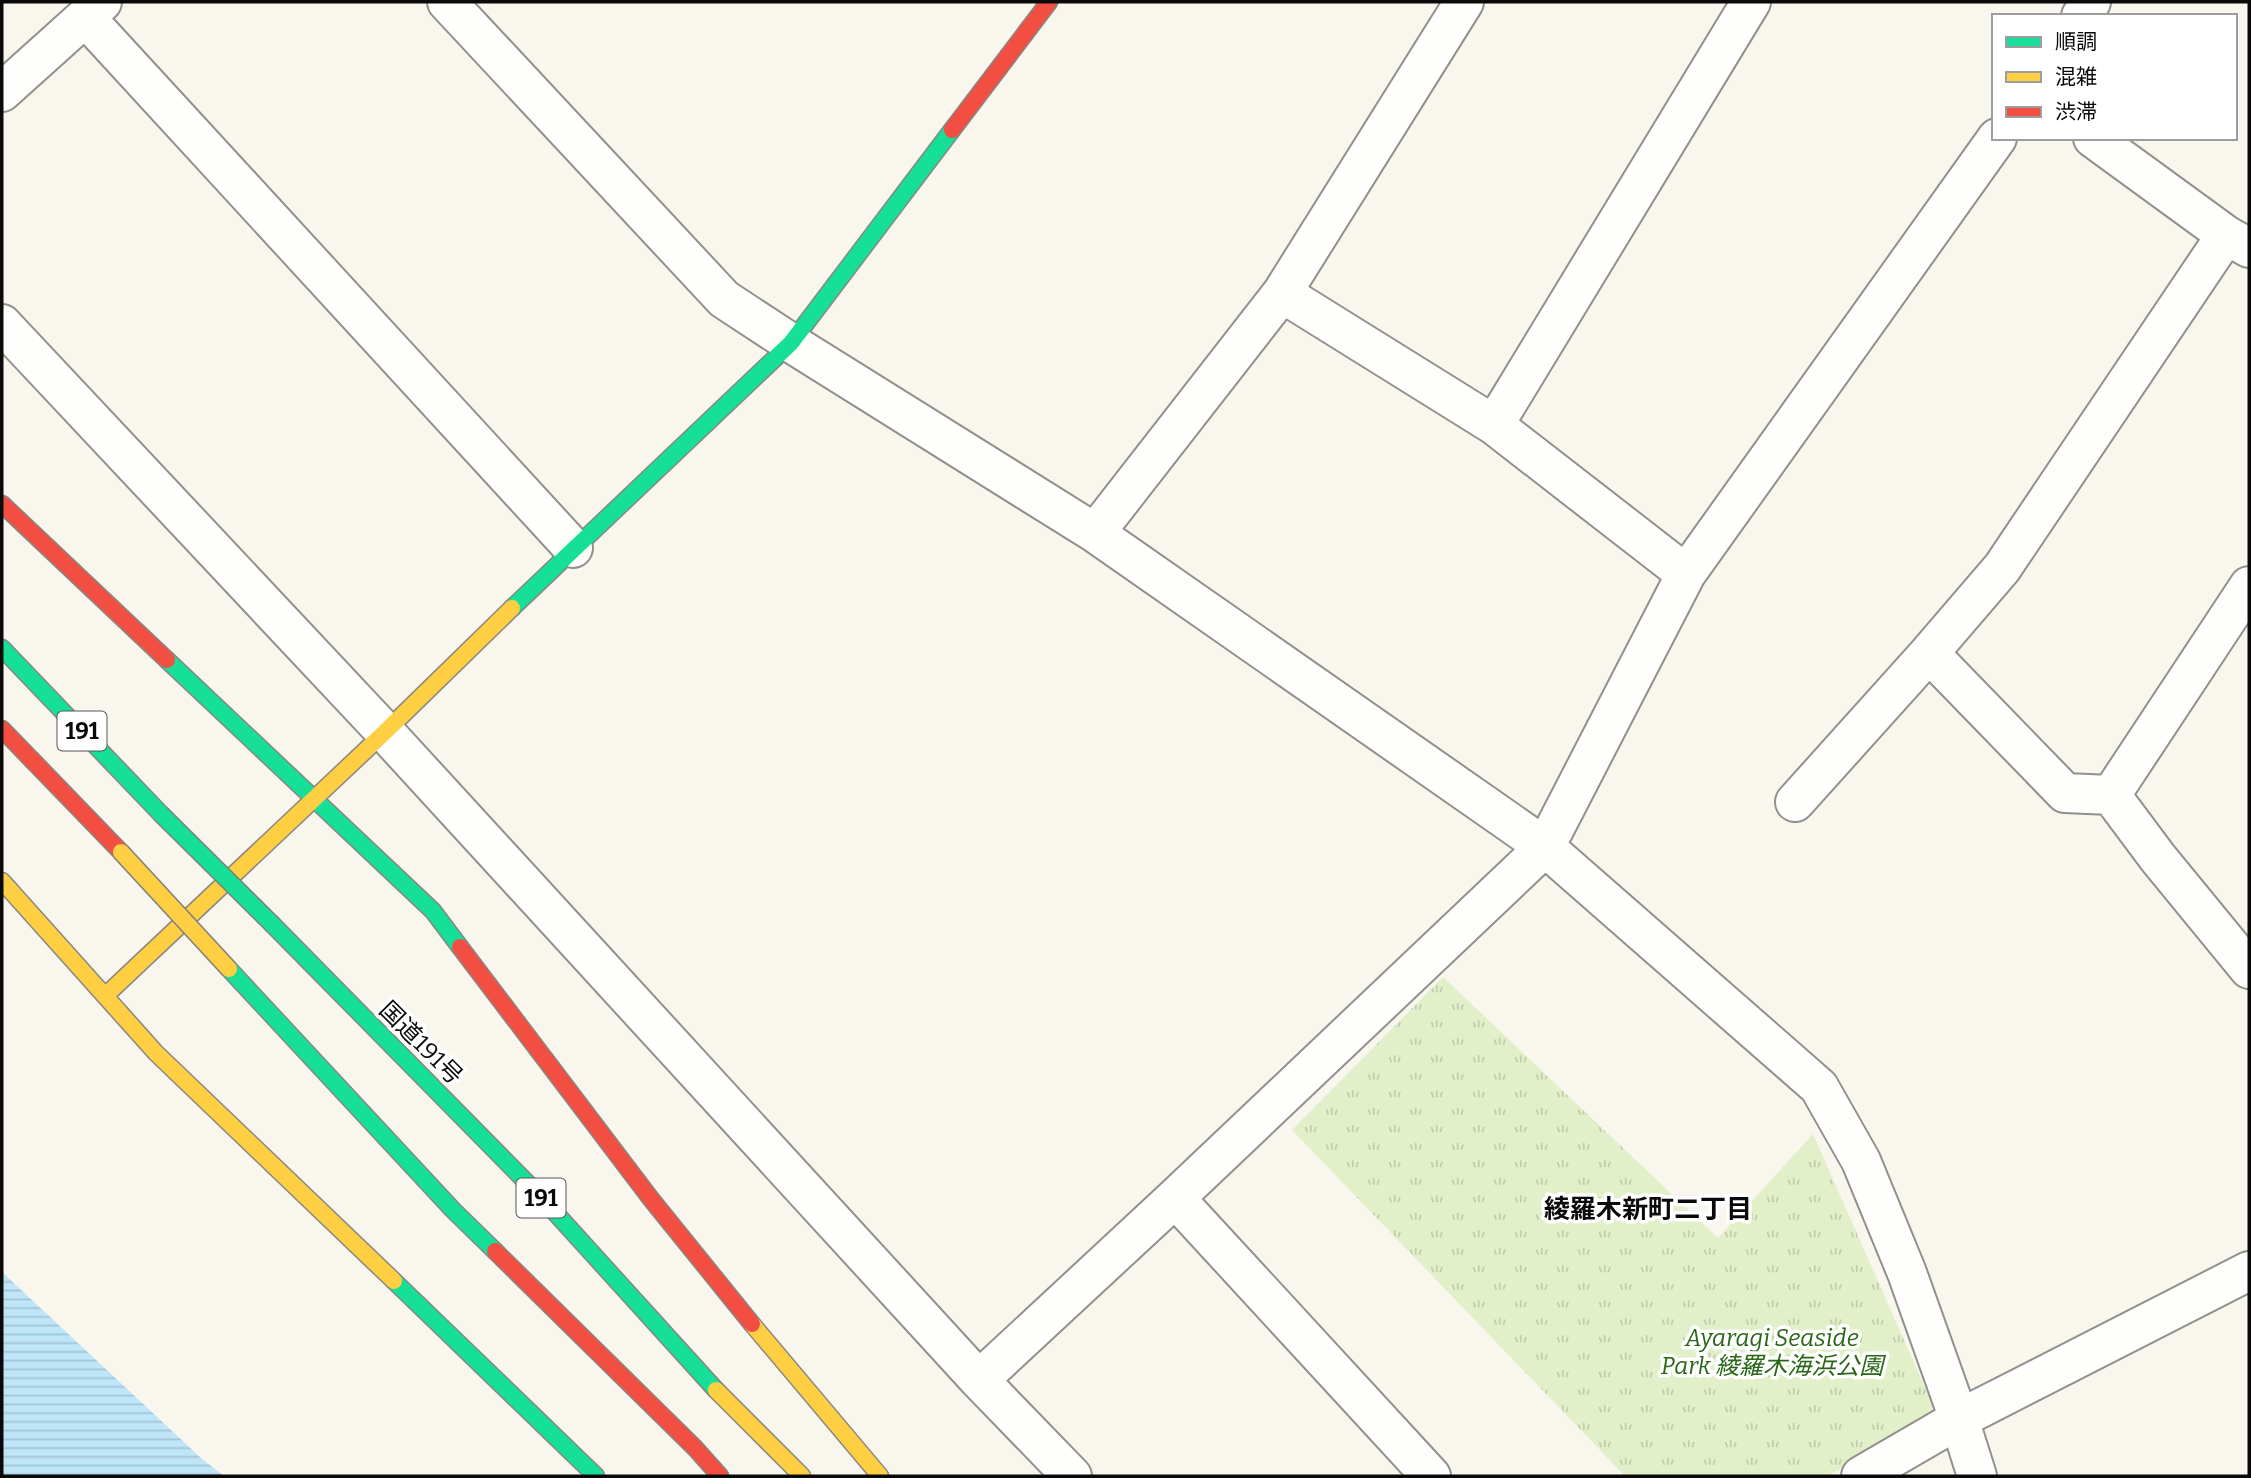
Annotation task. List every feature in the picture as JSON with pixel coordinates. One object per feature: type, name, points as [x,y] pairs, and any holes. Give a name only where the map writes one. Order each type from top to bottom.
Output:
[{"type":"main road","points":[[105,996],[791,343],[1049,2]]},
{"type":"main road","points":[[2,504],[433,911],[651,1199],[795,1377],[880,1476]]},
{"type":"main road","name":"国道191号","points":[[2,648],[162,814],[541,1197],[711,1385],[802,1476]]},
{"type":"main road","name":"191","points":[[2,729],[121,852],[453,1210],[695,1448],[720,1476]]},
{"type":"main road","points":[[2,881],[156,1053],[596,1476]]},
{"type":"street","points":[[447,2],[724,299],[1095,533],[1545,847],[1819,1087],[1861,1161],[1907,1273],[1977,1476]]},
{"type":"street","points":[[1095,533],[1282,293],[1464,2]]},
{"type":"street","points":[[1494,425],[1751,2]]},
{"type":"street","points":[[2,92],[93,10],[573,548]]},
{"type":"street","points":[[979,1380],[1545,847],[1686,574],[1996,140]]},
{"type":"street","points":[[1795,802],[2002,568],[2238,241],[2097,140]]},
{"type":"street","points":[[1282,293],[1494,425],[1686,574]]},
{"type":"street","points":[[2,324],[385,732],[979,1380],[1072,1476]]},
{"type":"street","points":[[2111,795],[2249,586]]},
{"type":"street","points":[[1929,653],[2065,793],[2111,795]]},
{"type":"street","points":[[2111,795],[2158,858],[2249,969]]},
{"type":"street","points":[[1175,1198],[1431,1476]]},
{"type":"street","points":[[1861,1476],[1959,1419],[2249,1271]]},
{"type":"green space","name":"Ayaragi Seaside Park 綾羅木海浜公園","points":[[1443,977],[1718,1238],[1813,1134],[1938,1417],[1827,1476],[1625,1476],[1292,1130]]},
{"type":"water","points":[[2,1272],[202,1459],[224,1476],[2,1476]]},
{"type":"traffic: fast","points":[[512,608],[791,343],[952,130]]},
{"type":"traffic: fast","points":[[2,648],[161,814]]},
{"type":"traffic: fast","points":[[167,660],[433,911],[460,947]]},
{"type":"traffic: fast","points":[[161,814],[273,925]]},
{"type":"traffic: fast","points":[[273,925],[541,1197],[716,1390]]},
{"type":"traffic: fast","points":[[229,969],[453,1210],[495,1251]]},
{"type":"traffic: fast","points":[[394,1281],[596,1476]]},
{"type":"traffic: slow","points":[[105,996],[385,732],[512,608]]},
{"type":"traffic: slow","points":[[121,852],[229,969]]},
{"type":"traffic: slow","points":[[2,881],[156,1053],[394,1281]]},
{"type":"traffic: slow","points":[[752,1324],[880,1476]]},
{"type":"traffic: slow","points":[[716,1390],[802,1476]]},
{"type":"traffic: jam","points":[[952,130],[1049,2]]},
{"type":"traffic: jam","points":[[2,504],[167,660]]},
{"type":"traffic: jam","points":[[2,729],[121,852]]},
{"type":"traffic: jam","points":[[460,947],[651,1199],[752,1324]]},
{"type":"traffic: jam","points":[[495,1251],[695,1448],[720,1476]]},
{"type":"district","name":"綾羅木新町二丁目","points":[[1648,1209]]}]
